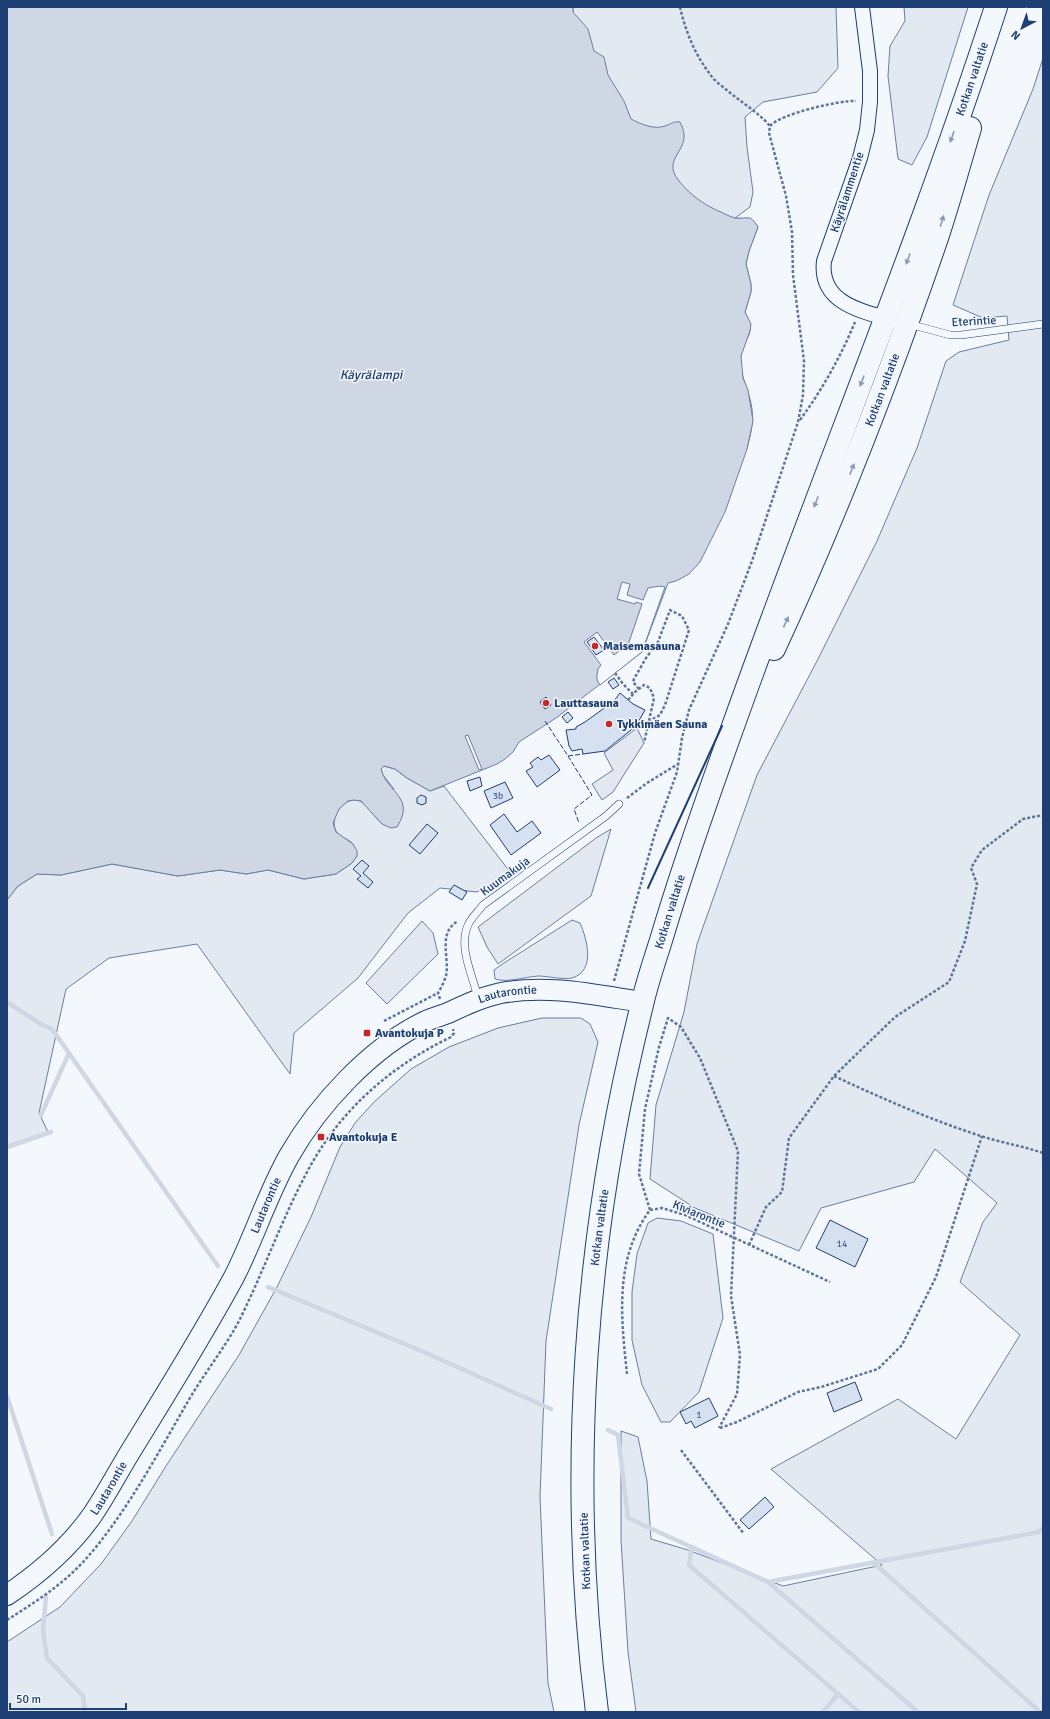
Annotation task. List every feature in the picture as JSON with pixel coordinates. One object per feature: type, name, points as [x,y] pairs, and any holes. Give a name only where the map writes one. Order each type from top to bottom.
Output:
[{"type":"highway","name":"Kotkan valtatie","points":[[597,1712],[587,1614],[585,1563],[583,1456],[585,1376],[594,1265],[601,1214],[621,1098],[642,1002],[671,907],[773,614],[886,318],[961,114],[996,7]]},
{"type":"highway","name":"Kotkan valtatie","points":[[722,759],[792,610],[838,505],[937,237],[1009,7]]},
{"type":"street","name":"Käyrälammentie","points":[[862,7],[870,70],[870,102],[867,130],[860,158],[824,261],[823,271],[827,286],[832,293],[844,303],[859,310],[906,324]]},
{"type":"street","name":"Lautarontie","points":[[7,1595],[30,1580],[50,1563],[92,1514],[235,1275],[288,1158],[319,1111],[358,1069],[402,1035],[425,1022],[478,999],[501,993],[528,990],[562,990],[642,1002]]},
{"type":"lane","name":"Eterintie","points":[[906,324],[950,335],[975,334],[1043,324]]},
{"type":"lane","name":"Kuumakuja","points":[[478,999],[465,949],[465,938],[468,925],[483,906],[606,816],[619,804]]},
{"type":"path","points":[[680,7],[683,22],[694,48],[710,75],[729,92],[760,114],[770,126]]},
{"type":"path","points":[[611,997],[635,904],[656,833],[677,772],[682,738],[689,710],[728,624],[752,561],[798,422],[803,395],[804,361],[793,276],[792,232],[786,196],[769,133],[770,126],[779,119],[836,102],[850,100],[870,102]]},
{"type":"path","points":[[798,422],[808,409],[837,360],[859,310]]},
{"type":"path","points":[[639,689],[633,682],[634,679],[646,658],[658,642],[670,610],[682,616],[689,630],[674,680],[660,715],[648,722]]},
{"type":"path","points":[[615,673],[633,694]]},
{"type":"path","points":[[628,700],[644,685],[653,692],[654,698],[644,743]]},
{"type":"path","points":[[619,804],[647,783],[678,763]]},
{"type":"path","points":[[750,1245],[766,1207],[782,1192],[789,1138],[834,1076],[895,1017],[949,982],[965,941],[977,884],[971,868],[982,850],[1023,819],[1043,815]]},
{"type":"path","points":[[384,1020],[438,993],[446,976],[444,948],[446,937],[452,924],[458,920]]},
{"type":"path","points":[[438,993],[441,1002]]},
{"type":"path","points":[[627,1374],[620,1311],[625,1268],[633,1238],[641,1222],[650,1210],[639,1174],[645,1108],[658,1047],[668,1018],[682,1027],[700,1058],[738,1151],[731,1296],[740,1355],[737,1394],[719,1428],[737,1422],[798,1392],[821,1387],[878,1370],[902,1345],[936,1277],[982,1136]]},
{"type":"path","points":[[7,1620],[38,1601],[84,1561],[120,1512],[238,1322],[306,1173],[326,1141],[362,1098],[381,1082],[404,1063],[423,1051],[451,1037],[454,1033],[452,1025]]},
{"type":"path","points":[[834,1076],[929,1117],[982,1136],[1043,1153]]},
{"type":"path","points":[[321,1137],[326,1141]]},
{"type":"path","name":"Kiviarontie","points":[[650,1210],[662,1208],[685,1215],[830,1282]]},
{"type":"path","points":[[681,1450],[744,1534]]},
{"type":"shaded area","points":[[573,7],[836,7],[838,68],[817,92],[763,102],[745,117],[753,192],[750,207],[735,218],[751,220],[758,227],[746,264],[751,284],[751,292],[745,312],[750,326],[750,331],[741,355],[741,369],[751,402],[752,414],[747,449],[573,12]]},
{"type":"shaded area","points":[[904,7],[968,7],[927,137],[912,165],[898,159],[888,76],[890,46],[905,21]]},
{"type":"shaded area","points":[[1043,58],[1043,1712],[636,1712],[628,1652],[621,1540],[621,1431],[638,1437],[647,1481],[651,1539],[688,1550],[783,1586],[882,1565],[771,1469],[898,1399],[956,1439],[1020,1335],[960,1282],[983,1222],[997,1203],[935,1149],[914,1182],[821,1208],[799,1251],[695,1208],[650,1179],[656,1105],[684,1012],[697,944],[757,775],[817,661],[877,541],[917,448],[946,361],[959,352],[1009,340],[1007,316],[983,318],[953,305],[989,195],[1033,89]]},
{"type":"shaded area","points":[[637,728],[644,743],[613,792],[602,800],[592,784],[613,770],[604,753]]},
{"type":"shaded area","points":[[384,766],[395,769],[407,778],[430,791],[444,786],[510,872],[477,892],[440,888],[408,913],[358,978],[294,1033],[290,1074],[197,944],[109,958],[66,989],[39,1113],[48,1132],[7,1146],[7,900],[18,886],[37,874],[61,875],[112,864],[178,876],[220,870],[246,874],[268,870],[304,879],[336,874],[352,863],[357,856],[353,844],[339,835],[336,831],[334,826],[336,814],[344,804],[349,801],[360,801],[382,824],[394,789],[383,775],[381,769]]},
{"type":"shaded area","points":[[611,829],[591,896],[498,964],[487,947],[478,927],[596,838]]},
{"type":"shaded area","points":[[572,920],[580,923],[587,946],[587,962],[580,974],[572,978],[538,976],[511,980],[495,979],[494,970]]},
{"type":"shaded area","points":[[422,921],[433,933],[438,954],[387,1004],[366,983]]},
{"type":"shaded area","points":[[542,1018],[581,1018],[590,1024],[598,1042],[579,1125],[546,1341],[540,1497],[548,1683],[554,1712],[7,1712],[7,1642],[60,1607],[101,1564],[132,1521],[166,1466],[239,1355],[277,1287],[311,1217],[340,1147],[355,1123],[374,1102],[411,1069],[449,1047],[498,1028]]},
{"type":"shaded area","points":[[657,1218],[681,1221],[713,1234],[723,1318],[699,1392],[670,1422],[661,1422],[642,1385],[632,1340],[632,1292],[637,1254],[648,1223]]},
{"type":"water","name":"Käyrälampi","points":[[7,7],[573,7],[573,12],[588,29],[594,51],[604,57],[608,75],[624,101],[631,119],[652,127],[661,127],[674,122],[680,122],[684,132],[684,140],[673,165],[674,172],[679,181],[694,196],[705,204],[734,218],[750,218],[758,227],[746,264],[751,284],[751,292],[745,312],[751,324],[741,356],[743,378],[748,390],[753,421],[747,449],[725,512],[700,562],[689,574],[676,581],[668,583],[642,652],[556,718],[519,742],[513,752],[497,764],[430,791],[407,778],[395,769],[384,766],[381,769],[384,777],[402,802],[402,817],[397,827],[391,828],[382,824],[361,801],[348,801],[339,809],[333,823],[336,832],[353,844],[357,851],[357,856],[352,863],[336,874],[304,879],[268,870],[246,874],[220,870],[178,876],[112,864],[61,875],[37,874],[18,886],[7,900]]},
{"type":"pier","points":[[622,582],[630,584],[627,595],[643,600],[648,588],[660,586],[665,587],[642,652],[600,685],[597,680],[597,675],[598,669],[601,665],[584,642],[597,632],[614,655],[628,645],[642,604],[636,602],[635,604],[617,599]]},
{"type":"pier","points":[[468,735],[482,769],[479,770],[465,736]]},
{"type":"building","name":"Maisemasauna","points":[[594,637],[604,650],[596,655],[587,642]]},
{"type":"building","points":[[614,678],[619,685],[613,689],[608,682]]},
{"type":"building","name":"Tykkimäen Sauna","points":[[620,693],[633,704],[645,710],[636,726],[605,751],[583,754],[582,749],[572,751],[569,746],[566,730],[576,729],[576,727],[614,701]]},
{"type":"building","name":"Lauttasauna","points":[[546,697],[551,705],[545,709],[540,702]]},
{"type":"building","points":[[568,712],[573,718],[567,723],[562,717]]},
{"type":"building","points":[[549,755],[560,770],[537,787],[526,771],[533,767],[530,763],[538,757],[541,760]]},
{"type":"building","points":[[480,777],[482,786],[470,791],[467,781]]},
{"type":"building","points":[[505,782],[513,798],[491,808],[484,791]]},
{"type":"building","points":[[421,795],[426,797],[426,803],[422,805],[417,803],[417,798]]},
{"type":"building","points":[[504,814],[517,832],[532,821],[541,833],[511,855],[490,825]]},
{"type":"building","points":[[427,824],[438,833],[420,854],[409,845]]},
{"type":"building","points":[[362,860],[369,866],[363,873],[373,882],[368,888],[357,879],[361,876],[353,869]]},
{"type":"building","points":[[454,885],[467,892],[462,900],[449,892]]},
{"type":"building","points":[[830,1220],[868,1239],[855,1267],[816,1248]]},
{"type":"building","points":[[855,1382],[862,1400],[834,1412],[827,1393]]},
{"type":"building","points":[[709,1398],[718,1416],[695,1428],[691,1421],[686,1424],[680,1412]]},
{"type":"building","points":[[765,1497],[774,1507],[749,1529],[740,1520]]},
{"type":"waterway","points":[[7,1002],[42,1025],[52,1029],[218,1266]]},
{"type":"waterway","points":[[41,1115],[69,1053]]},
{"type":"waterway","points":[[7,1147],[51,1132]]},
{"type":"waterway","points":[[268,1287],[424,1352],[551,1409]]},
{"type":"waterway","points":[[7,1396],[52,1534]]},
{"type":"waterway","points":[[608,1430],[618,1435],[628,1518],[768,1582],[918,1712]]},
{"type":"waterway","points":[[768,1582],[1039,1532],[1043,1528]]},
{"type":"waterway","points":[[692,1547],[689,1565],[859,1712]]},
{"type":"waterway","points":[[874,1563],[1040,1712]]},
{"type":"waterway","points":[[46,1596],[43,1631],[47,1658],[83,1696],[85,1712]]},
{"type":"waterway","points":[[823,1712],[838,1694]]},
{"type":"fence","points":[[545,721],[568,756],[583,754]]},
{"type":"fence","points":[[568,756],[592,795],[574,809],[579,823]]},
{"type":"wall","points":[[648,888],[722,726]]},
{"type":"place","name":"Maisemasauna","points":[[595,646]]},
{"type":"place","name":"Lauttasauna","points":[[546,703]]},
{"type":"place","name":"Tykkimäen Sauna","points":[[609,724]]},
{"type":"place","name":"Avantokuja P","points":[[367,1033]]},
{"type":"place","name":"Avantokuja E","points":[[321,1137]]}]
